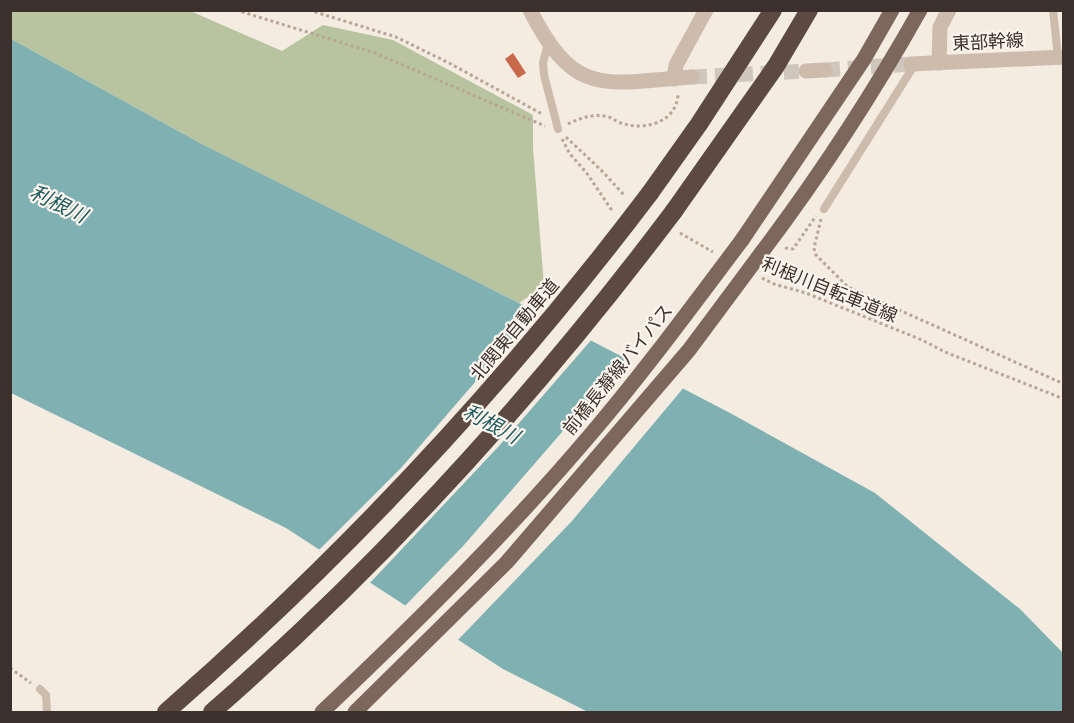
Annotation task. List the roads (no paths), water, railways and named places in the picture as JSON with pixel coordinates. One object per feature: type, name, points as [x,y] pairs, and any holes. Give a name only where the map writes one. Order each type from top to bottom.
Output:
[{"type":"highway","name":"北関東自動車道","points":[[166,712],[237,650],[320,571],[411,478],[510,368],[591,270],[650,193],[699,124],[772,10]]},
{"type":"highway","points":[[212,712],[255,675],[352,582],[434,499],[545,374],[616,289],[674,211],[776,66],[809,10]]},
{"type":"main road","name":"前橋長瀞線バイパス","points":[[322,712],[407,632],[489,548],[592,434],[742,240],[864,59],[892,10]]},
{"type":"main road","points":[[355,712],[507,562],[689,350],[801,199],[846,132],[920,10]]},
{"type":"street","points":[[530,10],[548,43],[580,75],[595,81],[614,83],[692,77]]},
{"type":"street","points":[[674,79],[675,65],[706,10]]},
{"type":"street","points":[[939,63],[940,27],[950,10]]},
{"type":"street","name":"東部幹線","points":[[913,64],[1061,57]]},
{"type":"street","points":[[806,71],[825,70]]},
{"type":"lane","points":[[1053,10],[1061,57]]},
{"type":"lane","points":[[548,43],[543,63],[544,75],[558,129]]},
{"type":"lane","points":[[824,209],[913,64]]},
{"type":"lane","points":[[40,689],[46,694],[47,712]]},
{"type":"water","name":"利根川","points":[[11,39],[200,143],[519,303],[730,413],[875,493],[1020,609],[1063,653],[1063,712],[588,712],[503,669],[286,528],[11,393]]},
{"type":"tunnel","points":[[825,70],[911,64]]},
{"type":"tunnel","points":[[692,77],[806,71]]}]
